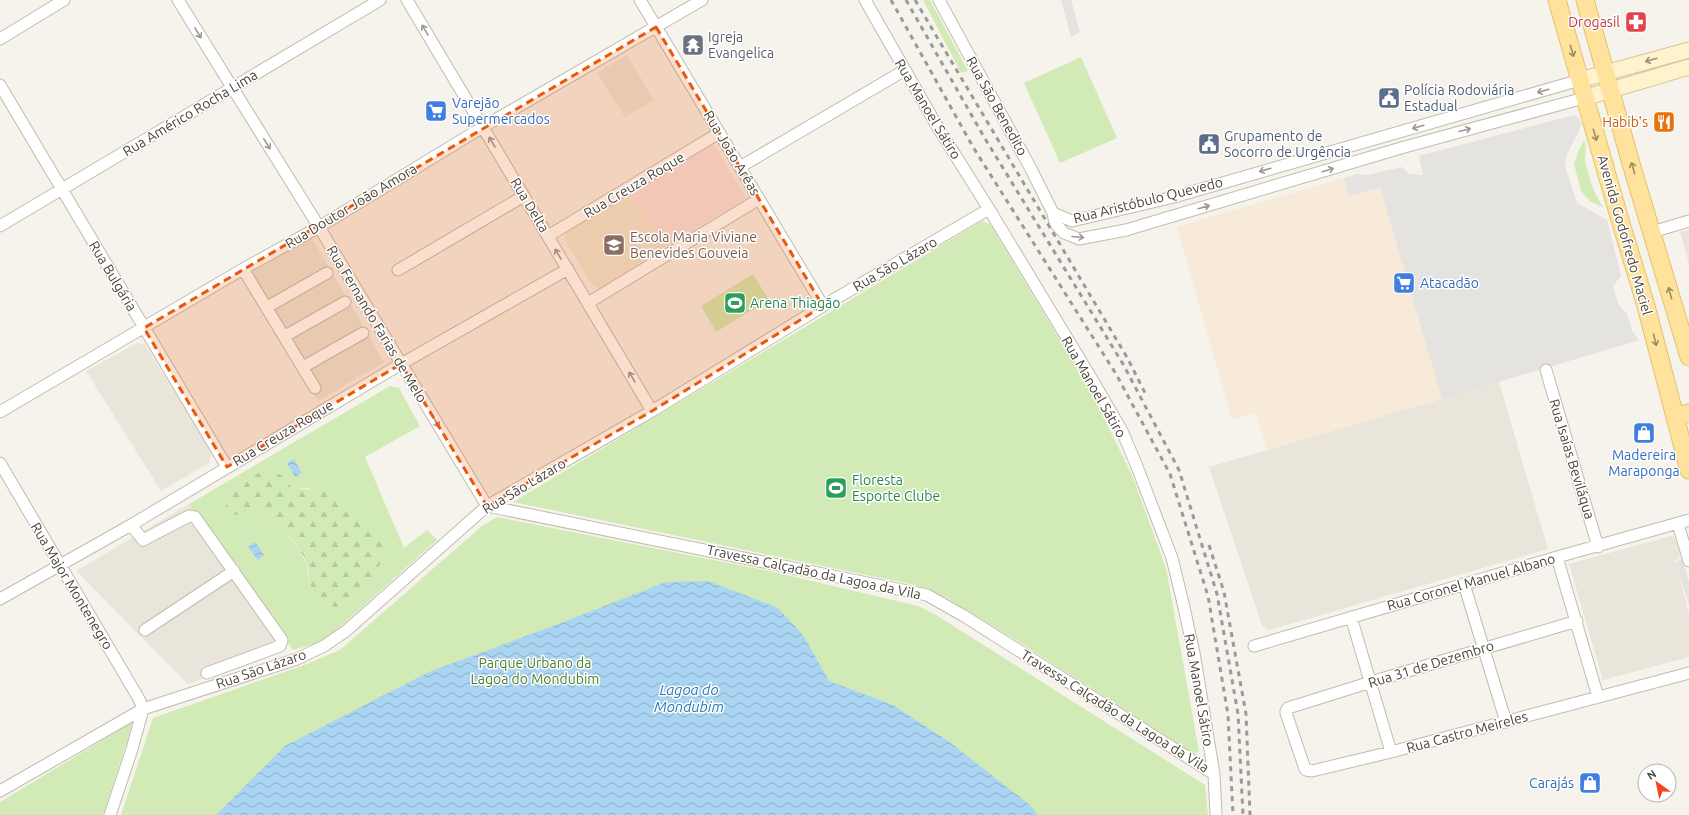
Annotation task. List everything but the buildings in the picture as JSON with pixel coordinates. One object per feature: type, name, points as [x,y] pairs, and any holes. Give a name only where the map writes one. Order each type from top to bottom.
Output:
[{"type":"main road","name":"Avenida Godofredo Maciel","points":[[1557,0],[1584,98],[1646,306],[1682,414],[1689,470]]},
{"type":"main road","name":"Avenida Godofredo Maciel","points":[[1585,0],[1607,73],[1632,167],[1689,357]]},
{"type":"main road","points":[[1580,80],[1689,50]]},
{"type":"main road","points":[[1584,98],[1689,67]]},
{"type":"street","points":[[0,39],[64,0]]},
{"type":"street","name":"Rua Fernando Farias de Melo","points":[[178,0],[319,227],[487,506]]},
{"type":"street","name":"Rua Américo Rocha Lima","points":[[0,226],[380,0]]},
{"type":"street","name":"Rua Delta","points":[[407,0],[652,411]]},
{"type":"street","name":"Rua João Arêas","points":[[640,0],[823,306]]},
{"type":"street","name":"Rua Doutor João Amora","points":[[0,412],[243,269],[319,227],[483,127],[702,0]]},
{"type":"street","name":"Rua Manoel Sátiro","points":[[864,0],[937,126],[989,209],[1122,431],[1172,558],[1194,653],[1214,774],[1216,815]]},
{"type":"street","name":"Rua São Benedito","points":[[939,0],[1031,168],[1052,212]]},
{"type":"street","points":[[740,167],[905,70]]},
{"type":"street","name":"Rua Aristóbulo Quevedo","points":[[1052,212],[1072,221],[1174,197],[1580,80]]},
{"type":"street","name":"Rua Bulgária","points":[[0,85],[227,467]]},
{"type":"street","name":"Rua Aristóbulo Quevedo","points":[[1052,212],[1055,223],[1060,229],[1070,236],[1079,239],[1126,230],[1401,148],[1584,98]]},
{"type":"street","name":"Rua Creuza Roque","points":[[548,236],[719,133]]},
{"type":"street","points":[[398,270],[524,196]]},
{"type":"street","points":[[1174,197],[1179,214]]},
{"type":"street","points":[[588,303],[759,199]]},
{"type":"street","name":"Rua São Lázaro","points":[[0,791],[143,709],[297,659],[324,646],[346,631],[487,506],[652,411],[823,306],[989,209]]},
{"type":"street","points":[[1652,232],[1689,221]]},
{"type":"street","points":[[243,269],[285,336],[315,388]]},
{"type":"street","name":"Rua Creuza Roque","points":[[0,599],[59,564],[131,525],[401,364],[568,269]]},
{"type":"street","points":[[267,307],[327,273]]},
{"type":"street","points":[[285,336],[346,302]]},
{"type":"street","points":[[303,367],[363,333]]},
{"type":"street","name":"Rua Isaías Beviláqua","points":[[1546,370],[1598,547]]},
{"type":"street","name":"Rua Major Montenegro","points":[[0,463],[139,699],[143,709]]},
{"type":"street","name":"Travessa Calçadão da Lagoa da Vila","points":[[487,506],[927,595],[964,616],[1214,774]]},
{"type":"street","points":[[131,525],[143,540],[189,516],[193,516],[234,571],[283,642],[280,646],[207,673]]},
{"type":"street","points":[[1684,522],[1689,561]]},
{"type":"street","name":"Rua Coronel Manuel Albano","points":[[1254,646],[1557,557],[1598,547],[1684,522]]},
{"type":"street","points":[[1557,557],[1577,621],[1598,697]]},
{"type":"street","points":[[145,630],[234,571]]},
{"type":"street","points":[[1464,584],[1506,722]]},
{"type":"street","points":[[1351,617],[1391,752]]},
{"type":"street","name":"Rua 31 de Dezembro","points":[[1286,709],[1484,647],[1577,621]]},
{"type":"street","name":"Rua Castro Meireles","points":[[1286,709],[1286,713],[1306,770],[1312,771],[1391,752],[1689,673]]},
{"type":"street","points":[[110,815],[132,749],[143,709]]},
{"type":"highlighted area","points":[[656,27],[823,306],[652,411],[487,506],[401,364],[227,467],[144,328]]},
{"type":"shaded area","points":[[1061,0],[1071,0],[1080,32],[1071,37]]},
{"type":"shaded area","points":[[627,55],[654,100],[625,117],[597,73]]},
{"type":"shaded area","name":"Atacadão","points":[[1574,115],[1578,117],[1581,123],[1579,131],[1567,154],[1565,161],[1566,169],[1577,203],[1607,220],[1621,276],[1613,286],[1618,304],[1627,314],[1632,331],[1639,340],[1267,450],[1256,413],[1232,420],[1177,227],[1356,174],[1367,175],[1402,167],[1409,174],[1423,175],[1419,156]]},
{"type":"shaded area","points":[[1574,115],[1578,117],[1581,123],[1579,131],[1567,154],[1565,161],[1566,169],[1577,203],[1607,220],[1621,276],[1613,286],[1618,304],[1627,314],[1632,331],[1639,340],[1442,399],[1380,187],[1349,196],[1344,178],[1356,174],[1367,175],[1402,167],[1409,174],[1423,175],[1419,156]]},
{"type":"shaded area","points":[[713,143],[746,198],[663,249],[630,193]]},
{"type":"shaded area","name":"Escola Maria Viviane Benevides Gouveia","points":[[630,193],[663,249],[600,288],[592,285],[565,240],[567,231]]},
{"type":"shaded area","points":[[1689,230],[1689,264],[1680,232]]},
{"type":"shaded area","points":[[312,238],[384,362],[318,401],[243,277]]},
{"type":"shaded area","points":[[137,343],[145,345],[212,451],[209,463],[161,491],[86,371]]},
{"type":"shaded area","points":[[1499,382],[1548,549],[1269,630],[1262,625],[1209,467]]},
{"type":"shaded area","points":[[189,504],[287,642],[281,650],[188,684],[76,571]]},
{"type":"shaded area","points":[[1671,536],[1675,537],[1680,555],[1678,559],[1675,560],[1689,613],[1689,657],[1603,680],[1569,564]]},
{"type":"shaded area","points":[[1682,558],[1689,582],[1689,606],[1676,563]]},
{"type":"green space","points":[[923,0],[930,0],[968,71],[961,73]]},
{"type":"green space","points":[[1081,57],[1117,138],[1060,163],[1024,83]]},
{"type":"green space","points":[[1584,140],[1586,147],[1585,159],[1590,178],[1598,198],[1604,208],[1590,201],[1581,191],[1574,164]]},
{"type":"green space","name":"Floresta Esporte Clube","points":[[982,221],[990,224],[1090,390],[1132,475],[1166,568],[1199,751],[1194,754],[947,598],[915,585],[513,502]]},
{"type":"green space","name":"Arena Thiagão","points":[[753,274],[769,300],[716,332],[701,306]]},
{"type":"green space","points":[[390,386],[399,388],[420,426],[365,457],[404,548],[427,530],[437,540],[334,632],[318,643],[293,650],[189,504]],"holes":[[[266,468],[293,489],[309,488],[376,571],[352,597],[311,591],[306,565],[297,546],[265,512],[243,513],[231,516],[225,512],[226,505],[234,492],[246,481]]]},
{"type":"green space","points":[[266,468],[281,475],[293,489],[313,489],[327,493],[341,500],[369,520],[383,535],[385,549],[377,569],[363,587],[338,607],[321,605],[311,591],[309,573],[304,557],[295,543],[265,512],[243,513],[231,516],[225,512],[226,505],[234,492],[246,481]]},
{"type":"green space","name":"Parque Urbano da Lagoa do Mondubim","points":[[497,517],[774,572],[918,606],[936,615],[1205,785],[1208,815],[121,815],[153,718],[307,664],[340,650],[482,526]]},
{"type":"green space","points":[[131,723],[132,726],[103,815],[0,815],[0,802]]},
{"type":"water","points":[[294,459],[302,473],[295,477],[287,463]]},
{"type":"water","points":[[255,542],[264,555],[258,560],[248,547]]},
{"type":"water","name":"Lagoa do Mondubim","points":[[708,581],[778,608],[803,635],[829,681],[893,705],[948,741],[1030,805],[1038,815],[216,815],[285,746],[429,672],[666,582]]},
{"type":"railway","points":[[891,0],[973,147],[1116,374],[1170,474],[1208,596],[1228,715],[1233,815]]},
{"type":"railway","points":[[906,0],[984,137],[1123,364],[1179,470],[1217,594],[1238,714],[1243,815]]},
{"type":"railway","points":[[915,0],[1128,359],[1145,393]]},
{"type":"railway","points":[[1209,545],[1224,592],[1246,714],[1250,815]]},
{"type":"place","name":"Drogasil","points":[[1636,22]]},
{"type":"place","name":"Igreja Evangelica","points":[[693,45]]},
{"type":"place","name":"Polícia Rodoviária Estadual","points":[[1389,98]]},
{"type":"place","name":"Varejão Supermercados","points":[[436,111]]},
{"type":"place","name":"Habib's","points":[[1664,122]]},
{"type":"place","name":"Grupamento de Socorro de Urgência","points":[[1209,144]]},
{"type":"place","name":"Escola Maria Viviane Benevides Gouveia","points":[[614,245]]},
{"type":"place","name":"Atacadão","points":[[1404,283]]},
{"type":"place","name":"Arena Thiagão","points":[[735,303]]},
{"type":"place","name":"Madereira Maraponga","points":[[1644,433]]},
{"type":"place","name":"Floresta Esporte Clube","points":[[836,488]]},
{"type":"place","name":"Carajás","points":[[1590,783]]}]
